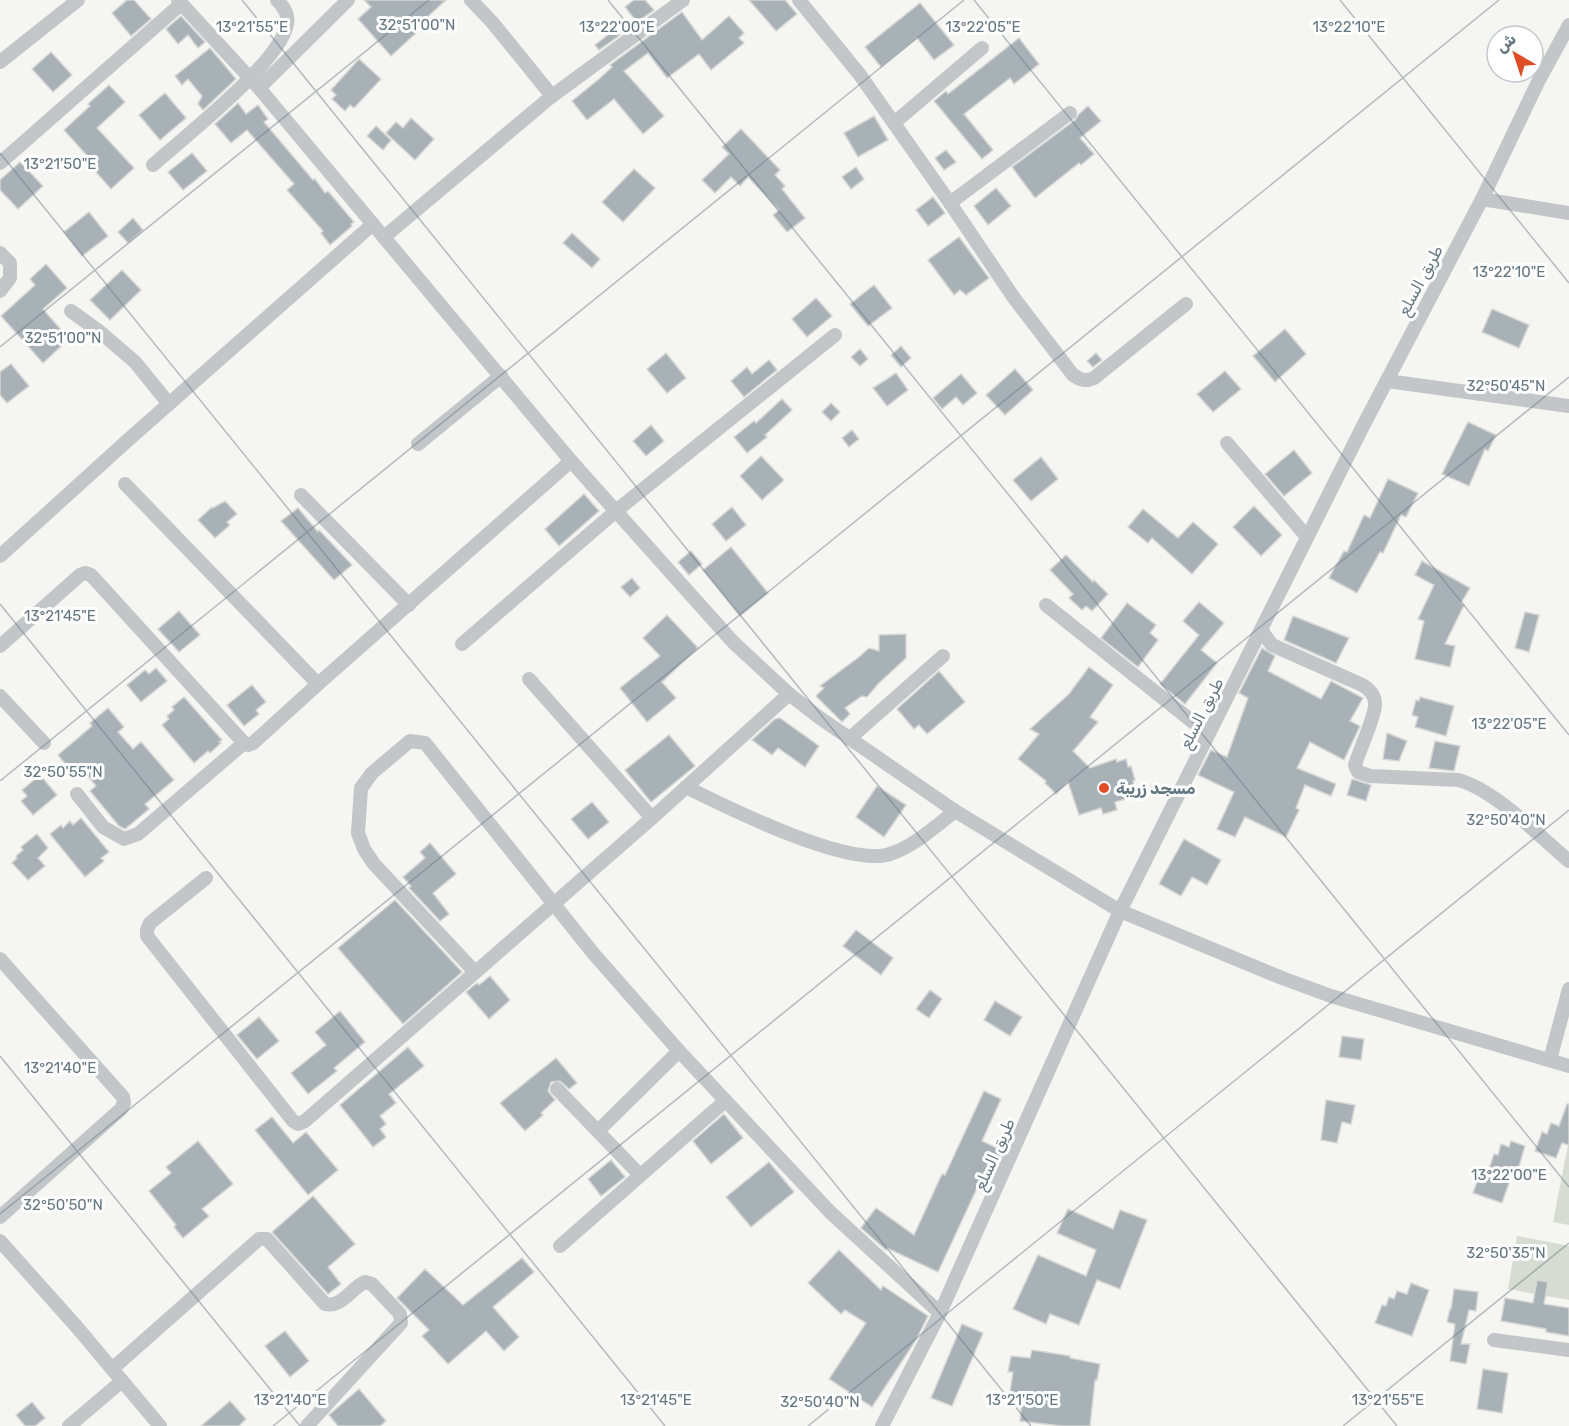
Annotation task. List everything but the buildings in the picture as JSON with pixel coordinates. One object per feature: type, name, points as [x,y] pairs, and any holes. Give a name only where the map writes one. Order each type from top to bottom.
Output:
[{"type":"street","points":[[3,55],[78,0]]},
{"type":"street","points":[[254,84],[282,40],[288,22],[283,6],[277,0]]},
{"type":"street","points":[[153,165],[254,84],[348,0]]},
{"type":"street","points":[[471,0],[552,96]]},
{"type":"street","points":[[384,237],[552,96],[683,0]]},
{"type":"street","points":[[799,0],[860,75],[1014,298],[1066,369],[1081,380],[1094,378],[1186,304]]},
{"type":"street","points":[[0,163],[180,2],[254,84],[572,461],[733,642],[789,694],[849,739],[955,811],[1120,911],[1331,996],[1569,1066]]},
{"type":"street","name":"طريق السلع","points":[[882,1426],[940,1313],[1120,911],[1307,537],[1482,199],[1538,82],[1569,25]]},
{"type":"street","points":[[894,123],[982,48]]},
{"type":"street","points":[[950,203],[1070,113]]},
{"type":"street","points":[[1482,199],[1569,213]]},
{"type":"street","points":[[0,556],[373,224]]},
{"type":"street","points":[[0,253],[10,263],[10,278],[0,291]]},
{"type":"street","points":[[71,311],[135,362],[169,404]]},
{"type":"street","points":[[462,644],[616,510],[835,335]]},
{"type":"street","points":[[418,444],[501,376]]},
{"type":"street","points":[[1387,381],[1569,406]]},
{"type":"street","points":[[1227,443],[1307,537]]},
{"type":"street","points":[[0,646],[80,574],[91,575],[248,746],[572,461]]},
{"type":"street","points":[[125,484],[318,684]]},
{"type":"street","points":[[301,495],[409,605]]},
{"type":"street","points":[[1046,605],[1209,734]]},
{"type":"street","points":[[1261,630],[1272,645],[1360,684],[1373,694],[1375,706],[1355,765],[1358,772],[1370,776],[1458,780],[1471,783],[1499,802],[1569,861]]},
{"type":"street","points":[[849,739],[943,656]]},
{"type":"street","points":[[529,679],[652,818]]},
{"type":"street","points":[[206,878],[150,923],[147,936],[293,1121],[298,1124],[305,1121],[652,818],[789,694]]},
{"type":"street","points":[[0,696],[44,743]]},
{"type":"street","points":[[475,972],[374,864],[364,849],[358,832],[361,788],[372,773],[410,741],[425,743],[593,953],[724,1102],[830,1212],[940,1313]]},
{"type":"street","points":[[77,794],[103,826],[124,838],[138,834],[244,743]]},
{"type":"street","points":[[686,787],[752,820],[846,852],[872,857],[890,854],[921,837],[955,811]]},
{"type":"street","points":[[0,959],[123,1097],[124,1103],[121,1109],[0,1217]]},
{"type":"street","points":[[1550,1060],[1569,989]]},
{"type":"street","points":[[598,1131],[679,1051]]},
{"type":"street","points":[[557,1089],[640,1175]]},
{"type":"street","points":[[560,1246],[724,1102]]},
{"type":"street","points":[[112,1370],[259,1239],[267,1239],[325,1304],[331,1306],[338,1303],[365,1282],[372,1284],[402,1318],[401,1323],[307,1426]]},
{"type":"street","points":[[0,1241],[160,1426]]},
{"type":"street","points":[[1494,1340],[1569,1350]]},
{"type":"street","points":[[69,1426],[122,1381]]},
{"type":"shaded area","points":[[1569,1140],[1569,1225],[1553,1222]]},
{"type":"shaded area","points":[[1517,1236],[1569,1246],[1569,1300],[1508,1289]]},
{"type":"place","name":"مسجد زريبة","points":[[1104,788]]}]
